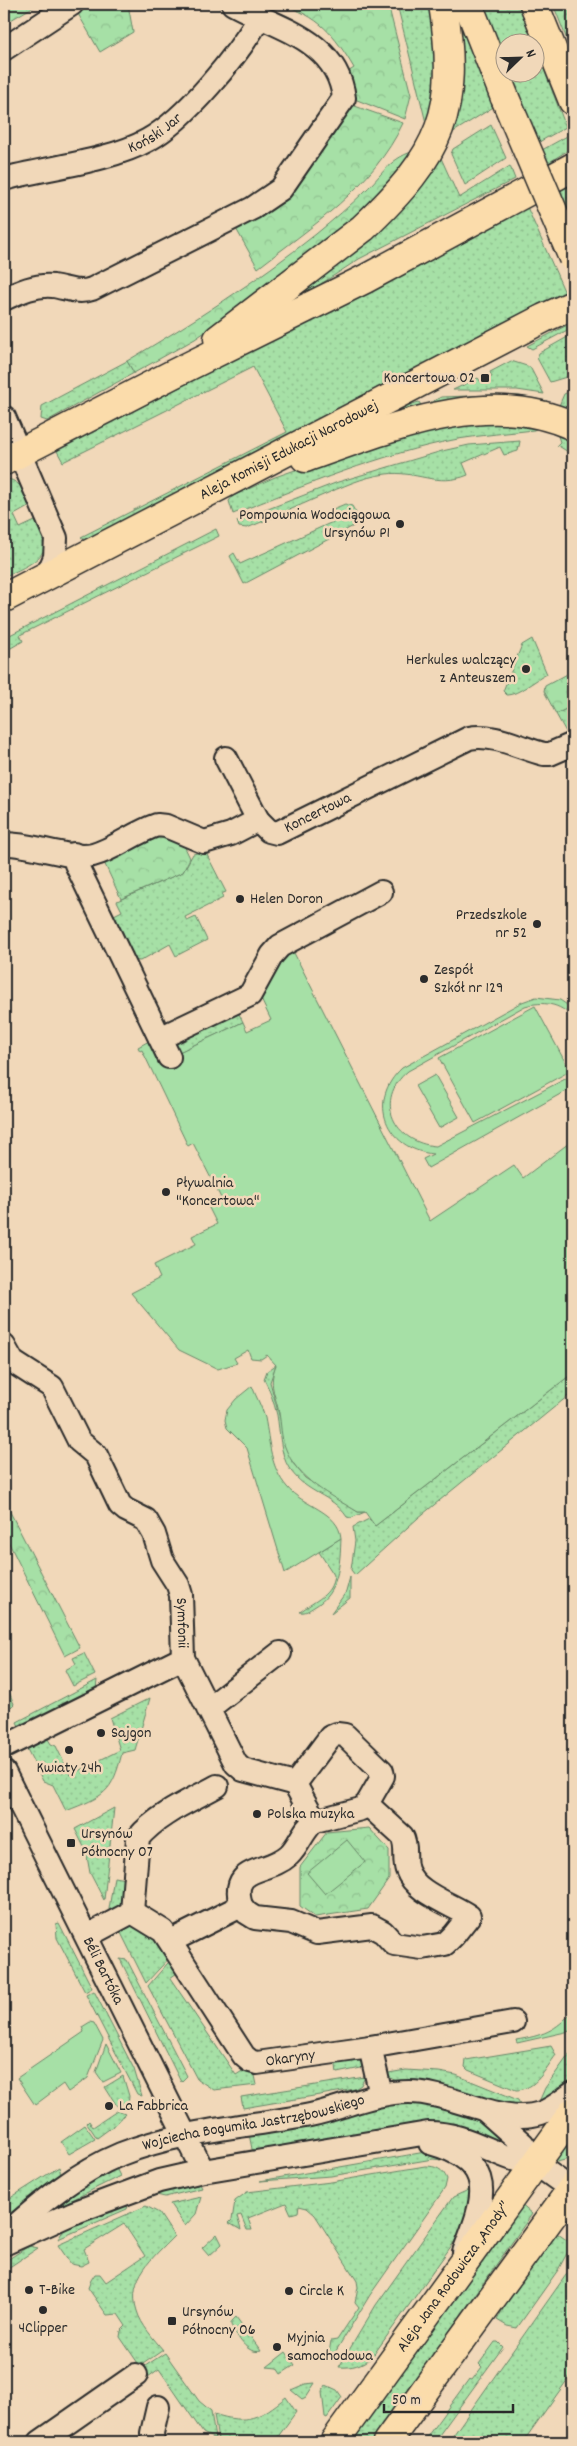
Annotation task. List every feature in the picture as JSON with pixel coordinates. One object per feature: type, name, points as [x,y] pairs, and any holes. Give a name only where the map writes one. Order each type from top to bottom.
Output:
[{"type":"main road","points":[[173,374],[344,244],[385,207],[420,167],[435,141],[448,95],[450,57],[443,4]]},
{"type":"main road","points":[[468,4],[505,98],[573,258]]},
{"type":"main road","points":[[534,4],[573,101]]},
{"type":"main road","points":[[11,458],[173,374],[294,316],[573,167]]},
{"type":"main road","name":"Aleja Komisji Edukacji Narodowej","points":[[4,598],[573,303]]},
{"type":"main road","points":[[254,468],[299,460],[420,421],[479,410],[526,411],[550,417],[573,426]]},
{"type":"main road","name":"Aleja Jana Rodowicza „Anody”","points":[[334,2442],[573,2112]]},
{"type":"main road","points":[[387,2442],[572,2188]]},
{"type":"street","points":[[4,49],[72,4]]},
{"type":"street","points":[[4,299],[33,287],[52,286],[80,292],[92,289],[246,212],[282,189],[344,98],[343,90],[335,68],[324,54],[304,38],[233,4]]},
{"type":"street","name":"Koński Jar","points":[[4,179],[107,154],[148,140],[183,114],[194,102],[252,31],[260,17]]},
{"type":"street","points":[[4,417],[11,458],[56,538],[55,557],[47,576]]},
{"type":"street","name":"Koncertowa","points":[[85,854],[157,826],[166,826],[204,842],[230,834],[258,820],[269,831],[282,832],[469,738],[484,737],[499,740],[544,754],[550,754],[573,744]]},
{"type":"street","points":[[226,758],[258,820]]},
{"type":"street","points":[[4,844],[85,854]]},
{"type":"street","points":[[85,854],[76,864],[165,1047],[250,995],[272,955],[280,946],[381,892]]},
{"type":"street","name":"Symfonii","points":[[4,1346],[13,1362],[52,1387],[79,1441],[96,1455],[120,1504],[126,1510],[138,1514],[146,1520],[154,1534],[162,1560],[178,1585],[181,1595],[183,1658],[4,1746]]},
{"type":"street","points":[[208,1709],[280,1653]]},
{"type":"street","points":[[183,1658],[236,1764],[242,1770],[295,1784],[315,1821]]},
{"type":"street","points":[[295,1784],[330,1737],[337,1734],[345,1734],[382,1771],[383,1776],[367,1804],[356,1811],[315,1821],[310,1824],[290,1854],[242,1878],[237,1888],[241,1906],[247,1913],[255,1918],[291,1922],[316,1932],[372,1926],[384,1932],[394,1944],[422,1948],[442,1945],[451,1939],[469,1916],[414,1882],[405,1864],[405,1842],[402,1836],[367,1804]]},
{"type":"street","name":"Béli Bartóka","points":[[4,1772],[204,2170]]},
{"type":"street","points":[[87,1936],[132,1912],[138,1838],[146,1829],[173,1809],[217,1786]]},
{"type":"street","points":[[171,1941],[241,1906]]},
{"type":"street","name":"Okaryny","points":[[132,1912],[153,1923],[171,1941],[250,2061],[262,2064],[513,2022]]},
{"type":"street","points":[[370,2047],[381,2095]]},
{"type":"street","name":"Wojciecha Bogumiła Jastrzębowskiego","points":[[4,2236],[46,2199],[97,2166],[137,2148],[188,2136],[324,2112],[381,2095],[409,2092],[433,2094],[460,2101],[487,2112],[527,2115],[550,2110],[573,2093]]},
{"type":"street","points":[[487,2112],[523,2144],[536,2164],[572,2188]]},
{"type":"street","points":[[4,2244],[119,2195],[159,2181],[204,2170],[428,2133],[455,2136],[478,2143],[512,2160],[536,2164]]},
{"type":"street","points":[[408,2137],[458,2152],[470,2162],[480,2180],[481,2206],[454,2277]]},
{"type":"street","points":[[40,2442],[136,2375]]},
{"type":"street","points":[[154,2442],[152,2434],[158,2407]]},
{"type":"green space","points":[[4,4],[38,4],[4,24]]},
{"type":"green space","points":[[95,4],[128,4],[133,32],[100,52],[77,12]]},
{"type":"green space","points":[[280,4],[388,4],[411,95],[405,119],[352,98],[345,74],[354,68],[339,45],[324,28],[305,14]]},
{"type":"green space","points":[[397,4],[437,4],[445,53],[427,127]]},
{"type":"green space","points":[[481,4],[518,4],[529,32],[494,32],[494,38]]},
{"type":"green space","points":[[553,4],[573,4],[573,55]]},
{"type":"green space","points":[[455,8],[495,106],[447,136]]},
{"type":"green space","points":[[544,70],[566,127],[539,142],[512,82],[544,82]]},
{"type":"green space","points":[[349,104],[403,123],[391,146],[376,166],[340,204],[258,268],[234,225]]},
{"type":"green space","points":[[491,125],[506,158],[465,185],[451,154],[453,149]]},
{"type":"green space","points":[[569,135],[573,147],[548,163],[542,150]]},
{"type":"green space","points":[[418,150],[395,184],[273,285],[195,339],[134,373],[127,361],[248,285],[341,213],[394,161]]},
{"type":"green space","points":[[437,156],[441,158],[459,198],[510,166],[515,179],[359,259],[298,299],[259,318]]},
{"type":"green space","points":[[573,183],[573,222],[560,190]]},
{"type":"green space","points":[[527,207],[565,293],[89,543],[81,537],[287,432],[253,367],[63,462],[57,451]]},
{"type":"green space","points":[[573,322],[573,327],[532,349],[527,346]]},
{"type":"green space","points":[[573,334],[573,375],[550,382],[537,358],[539,353]]},
{"type":"green space","points":[[127,361],[134,373],[47,421],[41,419],[42,406]]},
{"type":"green space","points":[[511,361],[530,367],[544,394],[517,390],[453,390],[478,378],[481,382],[492,377],[490,372]]},
{"type":"green space","points":[[573,390],[573,416],[558,408],[564,394]]},
{"type":"green space","points":[[519,396],[547,401],[548,404],[348,431],[386,412],[419,402],[422,407],[441,397]]},
{"type":"green space","points":[[473,418],[541,426],[534,430],[458,439],[400,453],[344,471],[233,514],[229,501],[233,496],[275,477],[359,448]]},
{"type":"green space","points":[[555,427],[573,434],[573,455],[557,445],[560,442]]},
{"type":"green space","points":[[520,441],[518,451],[504,455],[500,447],[463,463],[468,475],[457,479],[436,479],[397,473],[377,475],[344,486],[247,528],[239,527],[237,521],[338,482],[442,451],[469,445]]},
{"type":"green space","points":[[8,479],[20,486],[30,506],[14,515],[20,528],[35,521],[45,542],[39,557],[32,563],[4,577],[4,481]]},
{"type":"green space","points":[[345,504],[352,506],[361,522],[244,584],[230,556],[234,553],[240,564],[337,520],[333,509]]},
{"type":"green space","points":[[216,529],[219,536],[20,635],[23,641],[4,652],[4,638]]},
{"type":"green space","points":[[532,639],[547,674],[521,690],[507,695],[503,691],[522,645]]},
{"type":"green space","points":[[573,671],[573,710],[568,708],[556,714],[544,691],[545,686]]},
{"type":"green space","points":[[568,708],[573,710],[573,730],[570,733],[566,732],[556,714]]},
{"type":"green space","points":[[159,833],[181,839],[190,858],[183,872],[121,899],[102,858]]},
{"type":"green space","points":[[205,851],[226,892],[221,894],[223,898],[185,917],[187,921],[196,917],[207,940],[176,956],[170,944],[140,961],[132,960],[113,919],[114,915],[122,911],[117,901],[183,872],[193,854]]},
{"type":"green space","points":[[291,947],[430,1221],[514,1165],[523,1178],[573,1140],[573,1373],[375,1526],[365,1512],[358,1512],[316,1486],[306,1478],[290,1459],[282,1435],[272,1384],[276,1365],[267,1355],[261,1359],[251,1358],[248,1350],[234,1358],[237,1363],[218,1369],[179,1350],[131,1293],[160,1278],[154,1265],[196,1244],[192,1236],[217,1224],[207,1204],[221,1198],[193,1143],[188,1146],[142,1050],[140,1051],[138,1047],[151,1040],[162,1060],[243,1022],[247,1031],[271,1020],[257,991]]},
{"type":"green space","points":[[536,997],[560,1000],[573,1009],[573,1018],[563,1009],[551,1004],[525,1006],[408,1071],[397,1082],[392,1095],[390,1107],[393,1118],[399,1129],[409,1137],[421,1143],[436,1146],[569,1077],[573,1072],[573,1087],[428,1168],[423,1159],[433,1154],[417,1150],[403,1143],[386,1122],[385,1095],[391,1081],[402,1068],[522,1002]]},
{"type":"green space","points":[[535,1006],[570,1071],[475,1123],[439,1058]]},
{"type":"green space","points":[[236,1008],[243,1022],[175,1054],[173,1039]]},
{"type":"green space","points":[[435,1075],[459,1117],[439,1128],[415,1086]]},
{"type":"green space","points":[[276,1365],[270,1382],[292,1462],[305,1478],[358,1512],[365,1512],[351,1518],[347,1517],[334,1503],[303,1484],[289,1468],[282,1450],[275,1406],[264,1379],[267,1371]]},
{"type":"green space","points":[[573,1373],[573,1392],[418,1518],[355,1575],[351,1570],[355,1541],[353,1527],[369,1519],[375,1526]]},
{"type":"green space","points":[[252,1386],[264,1414],[274,1463],[281,1479],[294,1494],[334,1521],[339,1529],[341,1538],[285,1573],[247,1448],[227,1428],[225,1420],[227,1410],[236,1399]]},
{"type":"green space","points":[[6,1508],[8,1508],[80,1648],[65,1656],[4,1533]]},
{"type":"green space","points":[[341,1538],[339,1568],[329,1594],[307,1611],[300,1612],[322,1597],[330,1588],[334,1575],[319,1552]]},
{"type":"green space","points":[[350,1577],[350,1598],[331,1613],[346,1592]]},
{"type":"green space","points":[[84,1653],[95,1675],[73,1686],[65,1670],[76,1664],[73,1658]]},
{"type":"green space","points":[[4,1680],[14,1704],[11,1707],[4,1693]]},
{"type":"green space","points":[[97,1680],[96,1690],[21,1730],[17,1722]]},
{"type":"green space","points":[[150,1698],[135,1750],[122,1753],[110,1785],[98,1797],[66,1811],[53,1785],[43,1781],[26,1747],[46,1736],[51,1744],[56,1746],[70,1775],[120,1750],[110,1718]]},
{"type":"green space","points":[[114,1808],[104,1900],[90,1873],[86,1851],[75,1829]]},
{"type":"green space","points":[[369,1828],[389,1850],[389,1879],[368,1909],[315,1917],[300,1906],[300,1867],[327,1832]]},
{"type":"green space","points":[[347,1840],[365,1862],[325,1894],[307,1873]]},
{"type":"green space","points":[[114,1877],[125,1879],[121,1903],[112,1915],[109,1909]]},
{"type":"green space","points":[[133,1920],[173,1954],[146,1983],[119,1929]]},
{"type":"green space","points":[[59,1923],[92,1988],[85,1992],[57,1938],[56,1924]]},
{"type":"green space","points":[[174,1956],[180,1971],[170,1978],[236,2075],[247,2068],[254,2071],[257,2085],[214,2090],[197,2079],[148,1986]]},
{"type":"green space","points":[[120,1959],[127,1960],[187,2076],[181,2082]]},
{"type":"green space","points":[[94,1991],[134,2069],[142,2096],[137,2094],[86,1995]]},
{"type":"green space","points":[[573,2010],[573,2028],[570,2031],[517,2043],[516,2040],[533,2037],[555,2028]]},
{"type":"green space","points":[[90,2022],[94,2023],[103,2040],[88,2078],[68,2092],[63,2084],[35,2105],[17,2078],[84,2032],[82,2027]]},
{"type":"green space","points":[[106,2044],[121,2073],[103,2082],[96,2072]]},
{"type":"green space","points":[[551,2046],[556,2055],[535,2083],[523,2089],[516,2090],[468,2070],[465,2067],[466,2060]]},
{"type":"green space","points":[[573,2049],[573,2078],[568,2085],[538,2104],[545,2088]]},
{"type":"green space","points":[[356,2057],[364,2066],[337,2073],[335,2058]]},
{"type":"green space","points":[[406,2070],[456,2075],[518,2100],[521,2106],[496,2104],[462,2090],[439,2085],[398,2082],[383,2074]]},
{"type":"green space","points":[[123,2076],[129,2096],[128,2106],[117,2106],[105,2087]]},
{"type":"green space","points":[[365,2077],[361,2085],[355,2089],[243,2108],[241,2097]]},
{"type":"green space","points":[[390,2103],[426,2103],[480,2120],[510,2140],[506,2147],[477,2132],[253,2154],[249,2134]]},
{"type":"green space","points":[[117,2111],[125,2114],[116,2124],[97,2138],[87,2123],[89,2121],[93,2127]]},
{"type":"green space","points":[[85,2125],[95,2139],[69,2154],[61,2142]]},
{"type":"green space","points":[[573,2131],[573,2158],[557,2162],[555,2159]]},
{"type":"green space","points":[[431,2151],[459,2167],[443,2160],[433,2159],[331,2176],[260,2181]]},
{"type":"green space","points":[[425,2166],[436,2167],[441,2170],[447,2179],[445,2188],[370,2295],[331,2359],[329,2353],[331,2341],[337,2340],[359,2307],[355,2302],[358,2287],[357,2281],[315,2215],[307,2208],[299,2206],[298,2212],[291,2214],[286,2203],[248,2218],[252,2230],[247,2230],[241,2215],[237,2216],[241,2230],[229,2223],[232,2220],[235,2201],[247,2192],[331,2182]]},
{"type":"green space","points":[[59,2167],[61,2175],[59,2180],[4,2217],[4,2202]]},
{"type":"green space","points":[[116,2168],[120,2176],[52,2210],[56,2201]]},
{"type":"green space","points":[[199,2182],[202,2188],[165,2197],[152,2194]]},
{"type":"green space","points":[[475,2187],[467,2224],[372,2357],[357,2365],[339,2367],[376,2305],[453,2197]]},
{"type":"green space","points":[[201,2197],[196,2214],[185,2226],[170,2204]]},
{"type":"green space","points":[[130,2199],[127,2209],[58,2239],[65,2228]]},
{"type":"green space","points":[[520,2204],[532,2214],[373,2442],[361,2442],[353,2436]]},
{"type":"green space","points":[[146,2206],[159,2213],[174,2236],[144,2269],[135,2288],[137,2311],[141,2321],[163,2350],[140,2366],[120,2337],[121,2331],[126,2326],[118,2314],[107,2315],[88,2288],[95,2274],[100,2274],[106,2282],[145,2256],[124,2224],[84,2249],[89,2262],[81,2266],[71,2264],[58,2245]]},
{"type":"green space","points":[[554,2231],[572,2244],[558,2270],[517,2328],[507,2326],[497,2320],[521,2276]]},
{"type":"green space","points":[[217,2234],[222,2244],[209,2256],[202,2248]]},
{"type":"green space","points":[[29,2246],[38,2248],[8,2268],[4,2262]]},
{"type":"green space","points":[[573,2265],[573,2372],[523,2442],[458,2442],[452,2437]]},
{"type":"green space","points":[[236,2317],[261,2351],[251,2350],[239,2339],[231,2325],[231,2322]]},
{"type":"green space","points":[[495,2342],[498,2342],[503,2347],[434,2442],[423,2442],[469,2379],[472,2380],[482,2367],[479,2364]]},
{"type":"green space","points":[[286,2352],[295,2365],[281,2374],[277,2368],[267,2367]]},
{"type":"green space","points":[[165,2353],[199,2401],[211,2411],[215,2439],[203,2433],[159,2369],[148,2377],[142,2368]]},
{"type":"green space","points":[[315,2383],[306,2397],[302,2399],[291,2390],[305,2384]]},
{"type":"green space","points":[[326,2385],[337,2390],[342,2397],[327,2418],[325,2417],[322,2392]]},
{"type":"green space","points":[[286,2397],[296,2412],[274,2442],[218,2441],[214,2414],[236,2419],[253,2418]]},
{"type":"place","name":"Koncertowa 02","points":[[485,378]]},
{"type":"place","name":"Pompownia Wodociągowa Ursynów P1","points":[[400,524]]},
{"type":"place","name":"Herkules walczący z Anteuszem","points":[[526,669]]},
{"type":"place","name":"Helen Doron","points":[[240,899]]},
{"type":"place","name":"Przedszkole nr 52","points":[[537,924]]},
{"type":"place","name":"Zespół Szkół nr 129","points":[[424,979]]},
{"type":"place","name":"Pływalnia \"Koncertowa\"","points":[[166,1192]]},
{"type":"place","name":"Sajgon","points":[[101,1733]]},
{"type":"place","name":"Kwiaty 24h","points":[[69,1750]]},
{"type":"place","name":"Polska muzyka","points":[[257,1814]]},
{"type":"place","name":"Ursynów Północny 07","points":[[71,1843]]},
{"type":"place","name":"La Fabbrica","points":[[109,2106]]},
{"type":"place","name":"T-Bike","points":[[29,2290]]},
{"type":"place","name":"Circle K","points":[[289,2291]]},
{"type":"place","name":"4Clipper","points":[[43,2310]]},
{"type":"place","name":"Ursynów Północny 06","points":[[172,2321]]},
{"type":"place","name":"Myjnia samochodowa","points":[[277,2347]]}]
